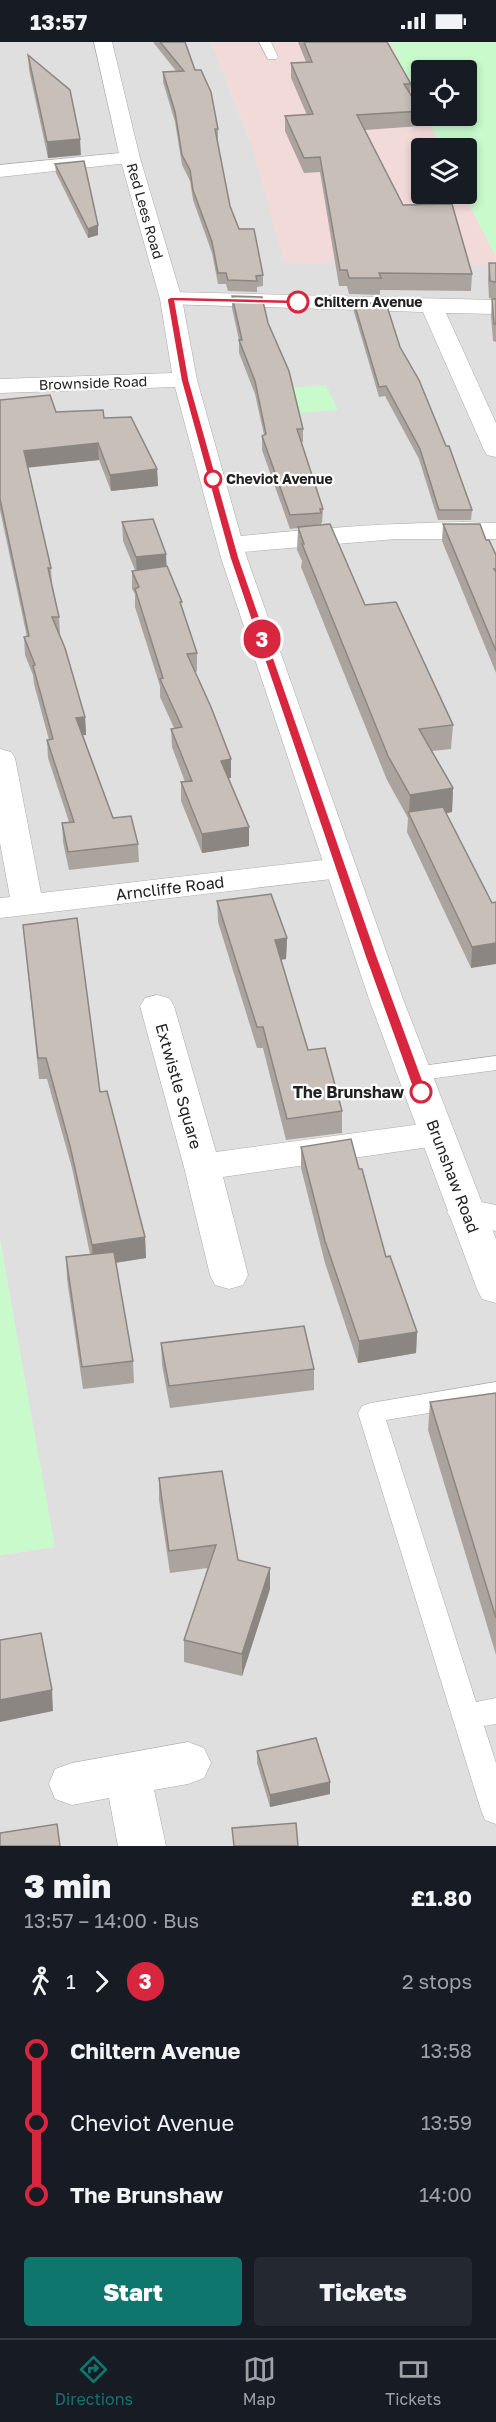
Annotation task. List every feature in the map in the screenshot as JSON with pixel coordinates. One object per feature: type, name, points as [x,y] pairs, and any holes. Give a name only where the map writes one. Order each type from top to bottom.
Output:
[{"type":"street","name":"Red Lees Road","points":[[103,42],[130,159],[171,299],[185,380]]},
{"type":"street","points":[[0,171],[130,159]]},
{"type":"street","points":[[171,299],[496,307]]},
{"type":"street","points":[[431,305],[496,450]]},
{"type":"street","name":"Brownside Road","points":[[0,386],[185,380]]},
{"type":"street","name":"Brunshaw Road","points":[[185,380],[231,545],[340,868],[436,1134],[481,1215],[496,1289]]},
{"type":"street","points":[[231,545],[348,533],[452,529],[496,531]]},
{"type":"street","points":[[0,758],[14,906]]},
{"type":"street","name":"Arncliffe Road","points":[[14,906],[340,868]]},
{"type":"street","name":"Extwistle Square","points":[[157,1006],[202,1167],[229,1275]]},
{"type":"street","name":"Extwistle Square","points":[[202,1167],[436,1134]]},
{"type":"street","points":[[72,1784],[188,1763]]},
{"type":"street","points":[[128,1775],[142,1846]]},
{"type":"lane","points":[[265,42],[272,57]]},
{"type":"lane","points":[[414,1074],[496,1063]]},
{"type":"lane","points":[[496,1392],[371,1413],[496,1810]]},
{"type":"lane","points":[[466,1716],[496,1712]]},
{"type":"shaded area","points":[[0,42],[211,42],[251,143],[496,265],[496,1846],[0,1846],[0,1555],[54,1547],[0,1240]]},
{"type":"shaded area","points":[[211,42],[390,42],[411,85],[411,126],[431,126],[437,138],[411,138],[411,204],[469,204],[496,257],[496,265],[284,263],[251,143]]},
{"type":"green space","points":[[390,42],[496,42],[496,257],[469,204],[477,204],[477,138],[437,138],[431,126],[477,126],[477,60],[411,60],[411,85]]},
{"type":"green space","points":[[326,385],[338,410],[298,413],[290,388]]},
{"type":"green space","points":[[0,1240],[55,1547],[0,1555]]},
{"type":"building","points":[[160,42],[185,42],[195,70],[201,70],[211,92],[218,129],[215,129],[230,206],[239,229],[254,229],[263,275],[256,276],[257,281],[228,280],[226,273],[218,273],[212,242],[193,190],[190,170],[182,155],[175,112],[163,72],[184,71]]},
{"type":"building","points":[[304,42],[387,42],[411,84],[404,84],[411,95],[411,112],[357,115],[403,205],[452,204],[472,274],[379,273],[381,278],[349,278],[347,270],[340,270],[320,157],[304,158],[285,116],[313,114],[291,63],[312,62]]},
{"type":"building","points":[[28,55],[70,90],[80,139],[47,142]]},
{"type":"building","points":[[84,161],[98,225],[88,229],[55,164]]},
{"type":"building","points":[[489,263],[496,263],[496,282],[490,281]]},
{"type":"building","points":[[232,296],[262,297],[268,323],[289,371],[303,429],[297,429],[323,509],[320,509],[321,513],[290,515],[262,436],[266,434],[255,381],[239,340],[242,340]]},
{"type":"building","points":[[492,299],[496,299],[496,324],[494,324]]},
{"type":"building","points":[[354,303],[386,303],[400,347],[419,380],[446,446],[449,446],[472,510],[439,510],[420,449],[386,386],[379,387]]},
{"type":"building","points":[[50,395],[56,412],[103,410],[104,418],[131,417],[157,469],[110,475],[98,443],[24,451],[51,568],[48,568],[59,617],[52,617],[65,648],[85,717],[76,718],[113,818],[131,816],[138,844],[68,852],[62,823],[74,822],[47,740],[53,739],[33,666],[35,665],[24,637],[29,636],[0,499],[0,400]]},
{"type":"building","points":[[153,519],[166,554],[136,557],[122,522]]},
{"type":"building","points":[[330,524],[365,605],[396,602],[453,725],[419,729],[453,788],[410,795],[388,756],[302,544],[304,544],[298,527]]},
{"type":"building","points":[[443,524],[480,524],[486,540],[489,540],[496,555],[496,569],[494,569],[496,572],[496,651]]},
{"type":"building","points":[[167,566],[182,602],[180,602],[197,653],[187,654],[231,759],[221,761],[249,827],[202,834],[181,782],[192,781],[171,729],[182,727],[160,679],[163,678],[135,589],[139,587],[132,571]]},
{"type":"building","points":[[443,807],[492,903],[496,902],[496,943],[472,947],[408,812]]},
{"type":"building","points":[[271,894],[287,938],[275,940],[308,1050],[325,1048],[342,1111],[287,1119],[263,1027],[257,1027],[217,901]]},
{"type":"building","points":[[77,918],[100,1092],[107,1091],[145,1237],[92,1245],[70,1146],[46,1058],[38,1058],[23,925]]},
{"type":"building","points":[[351,1139],[359,1169],[362,1169],[386,1257],[390,1256],[417,1332],[359,1341],[325,1241],[301,1147]]},
{"type":"building","points":[[114,1252],[133,1361],[82,1367],[66,1257]]},
{"type":"building","points":[[304,1326],[314,1369],[169,1386],[161,1343]]},
{"type":"building","points":[[496,1393],[496,1618],[430,1402]]},
{"type":"building","points":[[222,1471],[238,1560],[270,1568],[242,1654],[184,1640],[216,1545],[169,1551],[159,1478]]},
{"type":"building","points":[[41,1633],[52,1690],[0,1700],[0,1640]]},
{"type":"building","points":[[316,1738],[330,1782],[270,1795],[257,1751]]},
{"type":"building","points":[[296,1823],[298,1846],[234,1846],[232,1828]]},
{"type":"building","points":[[57,1824],[60,1846],[0,1846],[0,1833]]},
{"type":"bus line","name":"3","points":[[298,302],[171,299],[185,380],[234,558],[386,999],[421,1092]]},
{"type":"place","name":"Chiltern Avenue","points":[[298,302]]},
{"type":"place","name":"Cheviot Avenue","points":[[213,479]]},
{"type":"place","name":"The Brunshaw","points":[[421,1092]]}]
